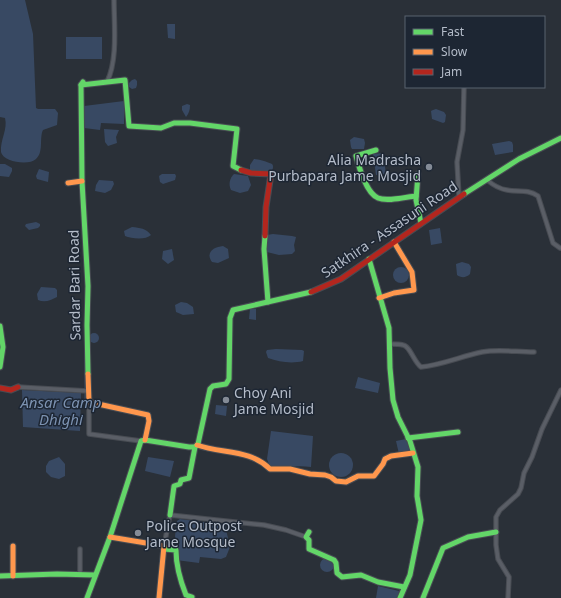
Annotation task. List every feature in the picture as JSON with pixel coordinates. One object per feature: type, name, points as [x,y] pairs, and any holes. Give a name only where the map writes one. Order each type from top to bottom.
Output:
[{"type":"main road","points":[[106,83],[125,80],[128,126],[161,128],[174,123],[190,123],[237,129],[233,166],[252,173],[271,174],[266,207],[264,249],[268,302]]},
{"type":"main road","name":"Sardar Bari Road","points":[[89,402],[87,324],[88,286],[82,181],[82,84],[106,83]]},
{"type":"main road","name":"Satkhira - Assasuni Road","points":[[196,446],[198,444],[210,390],[213,386],[226,384],[229,380],[230,318],[233,310],[313,292],[340,279],[459,197],[519,159],[561,138]]},
{"type":"main road","points":[[376,150],[372,153],[360,153],[356,156],[361,173],[373,194],[378,198],[416,196]]},
{"type":"main road","points":[[418,174],[416,196],[418,214],[421,223]]},
{"type":"main road","points":[[68,183],[82,181]]},
{"type":"main road","points":[[379,298],[394,293],[414,290],[412,272],[394,242]]},
{"type":"main road","points":[[369,259],[379,298],[389,328],[390,368],[393,400],[398,417],[408,438],[418,467],[418,496],[421,520],[410,575],[400,598]]},
{"type":"main road","points":[[0,326],[2,333],[3,355],[0,367]]},
{"type":"main road","points":[[0,388],[11,390],[18,387]]},
{"type":"main road","points":[[86,598],[110,537],[149,421],[148,415],[89,402]]},
{"type":"main road","points":[[408,438],[458,432]]},
{"type":"main road","points":[[143,441],[189,447],[196,446],[244,454],[262,461],[270,469],[290,469],[312,474],[325,475],[336,481],[346,482],[358,476],[374,476],[385,459],[391,456],[414,453]]},
{"type":"main road","points":[[170,515],[173,502],[172,494],[174,485],[180,484],[181,480],[187,480],[190,476],[196,446]]},
{"type":"main road","points":[[423,598],[443,548],[468,537],[496,532]]},
{"type":"main road","points":[[308,535],[308,547],[310,551],[332,558],[336,563],[337,573],[342,577],[361,575],[378,582],[404,587]]},
{"type":"main road","points":[[110,537],[176,550],[176,560],[181,582],[186,595],[192,597],[191,598]]},
{"type":"main road","points":[[13,546],[13,576]]},
{"type":"main road","points":[[160,598],[164,547]]},
{"type":"main road","points":[[0,576],[95,575]]},
{"type":"street","points":[[106,83],[111,73],[114,41],[114,0]]},
{"type":"street","points":[[459,197],[457,162],[462,130],[464,88]]},
{"type":"street","points":[[487,180],[496,187],[506,190],[532,192],[538,196],[553,243],[560,248]]},
{"type":"street","points":[[390,344],[404,344],[408,347],[417,364],[421,367],[481,352],[497,350],[534,352]]},
{"type":"street","points":[[18,387],[88,391]]},
{"type":"street","points":[[508,598],[509,577],[498,559],[496,545],[496,517],[500,510],[518,494],[524,474],[542,429],[561,390]]},
{"type":"street","points":[[89,402],[89,434],[143,441]]},
{"type":"street","points":[[164,547],[170,515],[264,525],[308,535]]},
{"type":"street","points":[[80,549],[80,575]]},
{"type":"water","points":[[0,0],[25,0],[33,34],[36,108],[55,109],[58,113],[57,125],[43,130],[40,153],[36,159],[28,162],[17,162],[11,160],[6,158],[1,152],[6,122],[5,118],[0,117]]},
{"type":"water","points":[[167,24],[175,24],[175,39],[168,38]]},
{"type":"water","points":[[66,37],[102,37],[102,59],[66,59]]},
{"type":"water","points":[[135,79],[137,81],[137,85],[136,88],[132,89],[129,87],[129,83]]},
{"type":"water","points":[[124,101],[124,124],[101,123],[100,130],[84,128],[84,106]]},
{"type":"water","points":[[187,104],[190,105],[190,107],[186,117],[182,110],[182,106]]},
{"type":"water","points":[[436,109],[444,112],[446,115],[445,122],[443,123],[432,119],[431,111]]},
{"type":"water","points":[[104,129],[119,130],[116,137],[117,143],[108,146],[105,142]]},
{"type":"water","points":[[354,137],[364,139],[364,149],[352,149],[350,140]]},
{"type":"water","points":[[509,141],[512,142],[513,152],[495,155],[492,144]]},
{"type":"water","points":[[383,153],[386,174],[376,175],[373,154]]},
{"type":"water","points":[[254,159],[272,164],[273,168],[271,172],[250,171],[250,165]]},
{"type":"water","points":[[0,164],[5,164],[12,168],[9,177],[0,176]]},
{"type":"water","points":[[39,169],[49,172],[48,182],[37,179],[36,176]]},
{"type":"water","points":[[162,174],[175,174],[175,180],[163,184],[160,182],[159,176]]},
{"type":"water","points":[[234,174],[248,176],[251,185],[248,191],[240,193],[231,190],[230,181]]},
{"type":"water","points":[[99,180],[113,181],[114,184],[111,190],[105,193],[95,191]]},
{"type":"water","points":[[36,222],[40,224],[38,228],[29,230],[25,226],[26,224]]},
{"type":"water","points":[[132,227],[145,230],[151,235],[146,238],[131,238],[125,236],[124,231]]},
{"type":"water","points":[[440,228],[442,243],[431,245],[429,230]]},
{"type":"water","points":[[273,234],[296,237],[294,245],[295,251],[292,254],[279,255],[267,252],[267,235]]},
{"type":"water","points":[[223,246],[228,249],[229,258],[218,263],[212,262],[210,253],[214,249]]},
{"type":"water","points":[[172,249],[174,260],[168,264],[162,259],[163,251]]},
{"type":"water","points":[[462,262],[469,264],[471,267],[470,274],[465,277],[457,275],[456,264]]},
{"type":"water","points":[[401,267],[408,272],[409,275],[404,282],[401,283],[394,278],[393,275],[398,268]]},
{"type":"water","points":[[41,287],[55,288],[57,290],[57,297],[46,301],[38,300],[37,294]]},
{"type":"water","points":[[181,302],[187,303],[193,307],[194,314],[183,315],[176,312],[175,305]]},
{"type":"water","points":[[250,309],[256,309],[256,320],[249,319]]},
{"type":"water","points":[[92,333],[96,333],[98,334],[98,342],[92,343],[89,340],[89,336]]},
{"type":"water","points":[[267,350],[302,350],[304,351],[303,361],[286,362],[268,358],[266,352]]},
{"type":"water","points":[[358,377],[380,383],[378,393],[355,388]]},
{"type":"water","name":"Ansar Camp Dhighi","points":[[22,390],[81,393],[80,431],[23,427]]},
{"type":"water","points":[[216,405],[227,406],[226,416],[215,414]]},
{"type":"water","points":[[271,431],[313,436],[311,467],[270,467],[267,459]]},
{"type":"water","points":[[406,439],[409,442],[411,451],[399,454],[396,441]]},
{"type":"water","points":[[341,453],[350,456],[353,465],[350,474],[341,477],[332,474],[329,465],[332,456]]},
{"type":"water","points":[[59,457],[65,464],[65,476],[59,479],[51,477],[46,472],[46,466],[49,461]]},
{"type":"water","points":[[148,457],[174,461],[170,477],[145,471]]},
{"type":"water","points":[[180,519],[225,525],[230,547],[226,557],[221,559],[200,557],[199,563],[176,560],[177,552],[175,536],[177,521]]},
{"type":"water","points":[[324,558],[330,558],[334,562],[334,568],[330,572],[324,572],[320,568],[320,562]]},
{"type":"water","points":[[378,586],[399,591],[398,598],[376,598]]},
{"type":"waterway","points":[[85,318],[85,389]]},
{"type":"waterway","points":[[85,392],[85,401]]},
{"type":"traffic: fast","points":[[81,85],[125,80],[129,126],[161,128],[174,123],[190,123],[237,129],[233,166],[241,170]]},
{"type":"traffic: fast","points":[[83,82],[81,85],[82,181],[88,286],[88,374]]},
{"type":"traffic: fast","points":[[464,194],[519,159],[561,138]]},
{"type":"traffic: fast","points":[[376,150],[356,156],[370,191],[378,198],[382,199],[416,196]]},
{"type":"traffic: fast","points":[[418,174],[416,200],[421,223]]},
{"type":"traffic: fast","points":[[265,236],[264,249],[268,302]]},
{"type":"traffic: fast","points":[[369,259],[389,328],[390,368],[393,400],[398,417],[410,441],[418,467],[417,496],[421,520],[410,575],[400,598]]},
{"type":"traffic: fast","points":[[87,598],[110,537],[141,441],[145,440],[189,447],[195,447],[198,444],[210,389],[213,386],[226,384],[229,379],[230,318],[233,310],[311,292]]},
{"type":"traffic: fast","points":[[0,326],[3,347],[0,367]]},
{"type":"traffic: fast","points":[[408,438],[458,432]]},
{"type":"traffic: fast","points":[[170,515],[174,486],[180,484],[181,480],[189,478],[195,447]]},
{"type":"traffic: fast","points":[[309,532],[306,537],[309,540],[309,549],[334,560],[336,563],[337,573],[342,577],[361,575],[378,582],[404,587]]},
{"type":"traffic: fast","points":[[423,598],[443,548],[468,537],[496,532]]},
{"type":"traffic: fast","points":[[164,549],[176,550],[182,584],[186,595],[192,597],[191,598]]},
{"type":"traffic: fast","points":[[0,576],[57,574],[95,575]]},
{"type":"traffic: slow","points":[[68,183],[82,181]]},
{"type":"traffic: slow","points":[[379,298],[394,293],[414,290],[412,272],[394,242]]},
{"type":"traffic: slow","points":[[88,374],[89,402],[148,415],[149,421],[145,440]]},
{"type":"traffic: slow","points":[[197,445],[245,455],[254,458],[270,469],[290,469],[310,474],[325,475],[336,481],[346,482],[358,476],[374,476],[385,459],[391,456],[413,453]]},
{"type":"traffic: slow","points":[[110,537],[164,546],[159,598]]},
{"type":"traffic: slow","points":[[13,546],[13,576]]},
{"type":"traffic: jam","points":[[241,170],[251,173],[271,174],[266,207],[265,236]]},
{"type":"traffic: jam","points":[[311,292],[341,279],[464,194]]},
{"type":"traffic: jam","points":[[0,388],[11,390],[18,387]]},
{"type":"place","name":"Alia Madrasha Purbapara Jame Mosjid","points":[[429,167]]},
{"type":"place","name":"Choy Ani Jame Mosjid","points":[[226,400]]},
{"type":"place","name":"Police Outpost Jame Mosque","points":[[138,533]]}]
